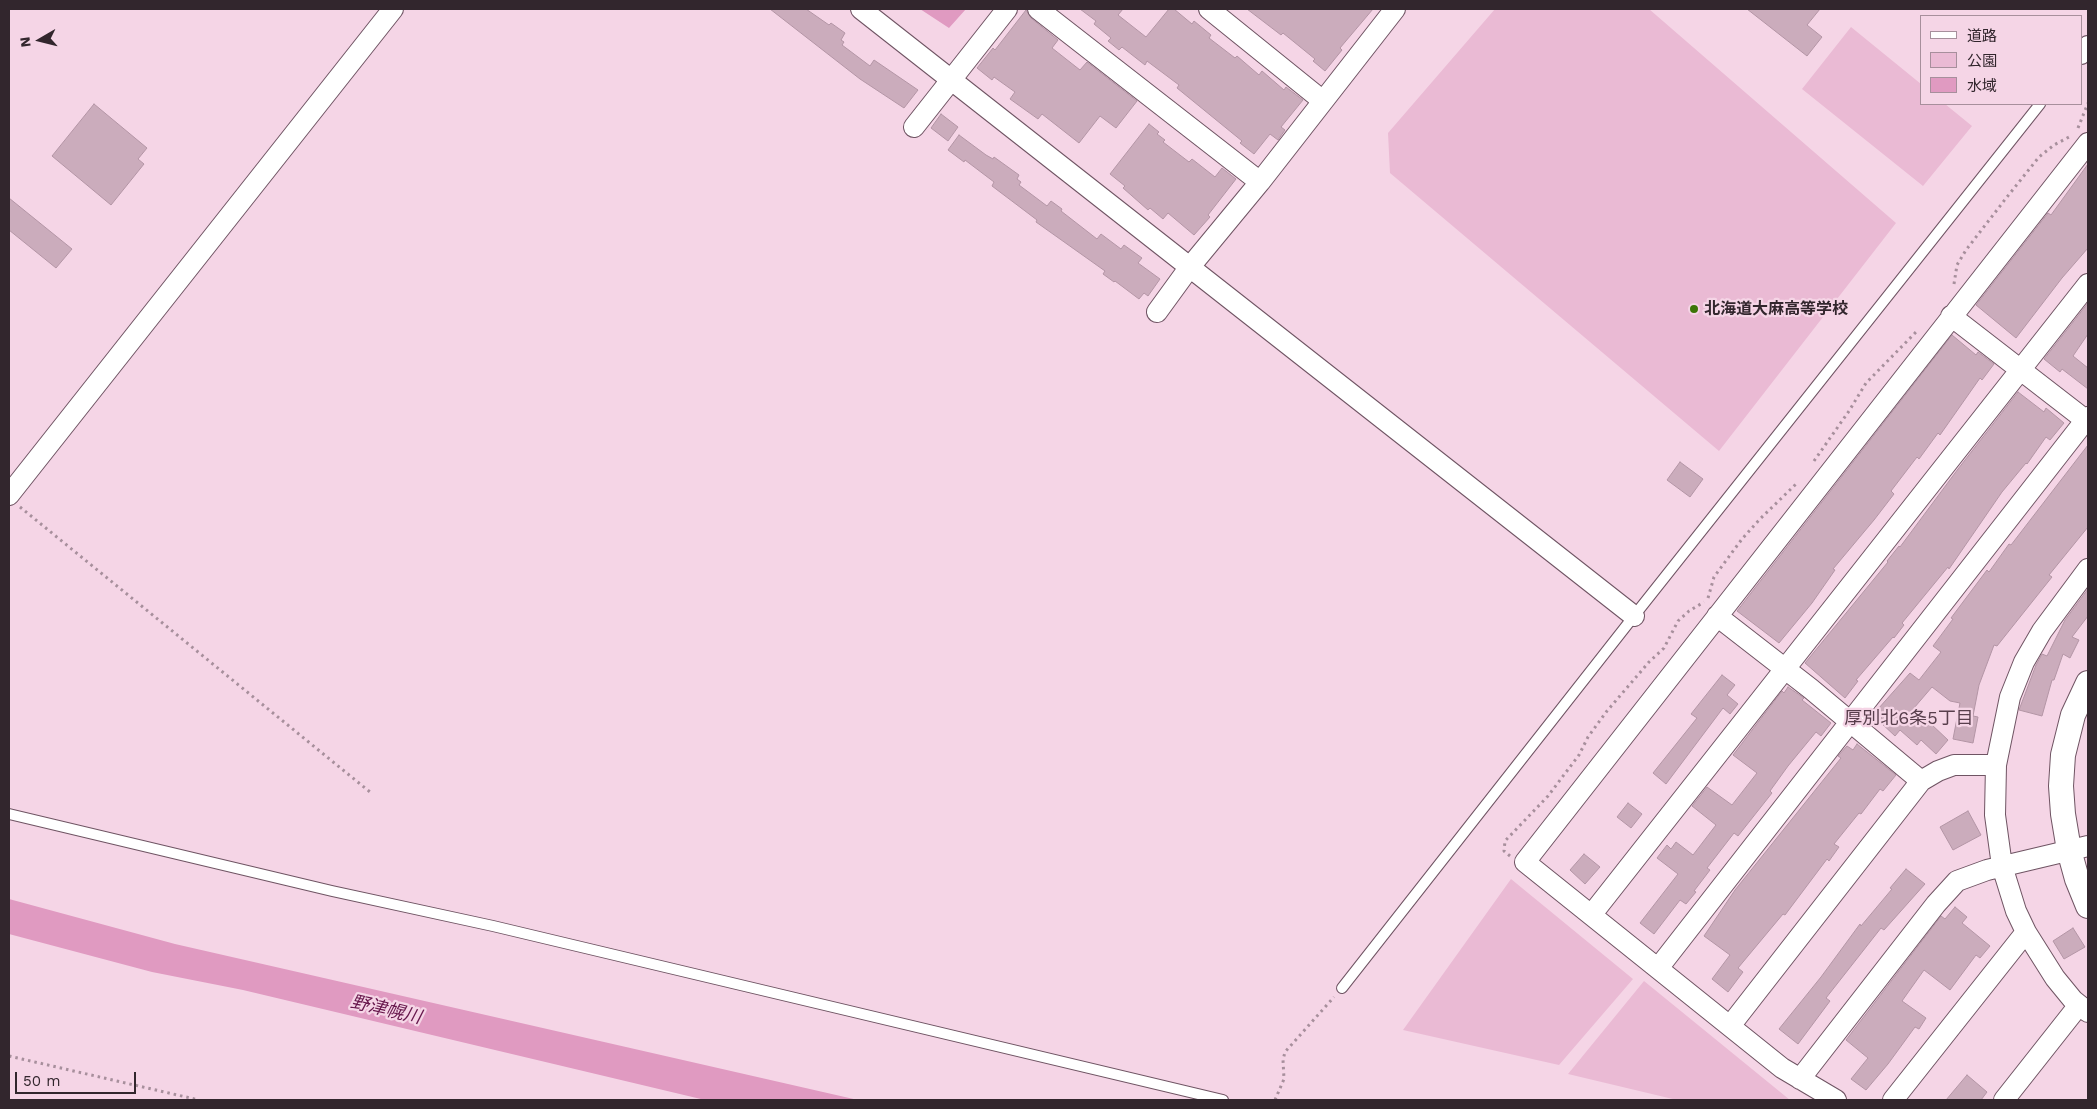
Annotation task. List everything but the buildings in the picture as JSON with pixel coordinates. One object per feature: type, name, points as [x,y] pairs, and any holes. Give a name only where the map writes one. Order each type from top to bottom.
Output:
[{"type":"street","points":[[13,500],[393,9]]},
{"type":"street","points":[[861,9],[1634,616]]},
{"type":"street","points":[[914,127],[1007,9]]},
{"type":"street","points":[[1038,9],[1260,182]]},
{"type":"street","points":[[1209,9],[1323,101]]},
{"type":"street","points":[[1156,312],[1323,101],[1389,11]]},
{"type":"street","points":[[1836,1100],[1782,1068],[1659,967],[1526,862],[1951,316],[2088,144]]},
{"type":"street","points":[[1592,914],[2088,284]]},
{"type":"street","points":[[1659,967],[2087,420],[1951,316]]},
{"type":"street","points":[[2004,1100],[2084,1008],[2055,978],[2026,932],[2016,911],[2002,866],[1995,815],[1996,766],[2010,698],[2024,662],[2042,631],[2088,569]]},
{"type":"street","points":[[1717,616],[1784,670],[1811,689],[1921,781]]},
{"type":"street","points":[[2088,683],[2074,715],[2063,755],[2061,786],[2063,814],[2079,848],[2077,879],[2088,906]]},
{"type":"street","points":[[1730,1026],[1921,781],[1938,771],[1954,765],[1996,766]]},
{"type":"street","points":[[1800,1079],[1936,904],[1957,880],[2002,866],[2079,848]]},
{"type":"street","points":[[1893,1100],[2026,932]]},
{"type":"lane","points":[[1342,988],[2039,105]]},
{"type":"lane","points":[[9,814],[332,891],[493,926],[1223,1100]]},
{"type":"path","points":[[1954,286],[1957,265],[1966,250],[2039,157],[2054,145],[2074,134],[2088,103]]},
{"type":"path","points":[[1810,466],[1849,412],[1866,383],[1920,329]]},
{"type":"path","points":[[1526,862],[1509,856],[1504,851],[1505,842],[1548,796],[1579,755],[1588,737],[1607,711],[1649,662],[1664,648],[1678,621],[1708,598],[1714,577],[1742,539],[1800,479]]},
{"type":"path","points":[[13,500],[370,792]]},
{"type":"path","points":[[1275,1100],[1284,1079],[1283,1060],[1285,1052],[1342,988]]},
{"type":"path","points":[[9,1056],[199,1100]]},
{"type":"green space","name":"北海道大麻高等学校","points":[[1495,9],[1649,9],[1896,223],[1719,451],[1390,173],[1388,133]]},
{"type":"green space","points":[[1851,27],[1920,83],[1920,105],[1946,105],[1972,126],[1923,186],[1802,89]]},
{"type":"green space","points":[[1511,879],[1633,979],[1559,1065],[1403,1030]]},
{"type":"green space","points":[[1644,981],[1790,1100],[1677,1100],[1568,1074]]},
{"type":"water","points":[[920,9],[966,9],[949,28]]},
{"type":"water","name":"野津幌川","points":[[9,899],[175,944],[858,1100],[705,1100],[243,990],[152,972],[9,934]]},
{"type":"place","name":"北海道大麻高等学校","points":[[1694,309]]},
{"type":"district","name":"厚別北6条5丁目","points":[[1909,719]]}]
